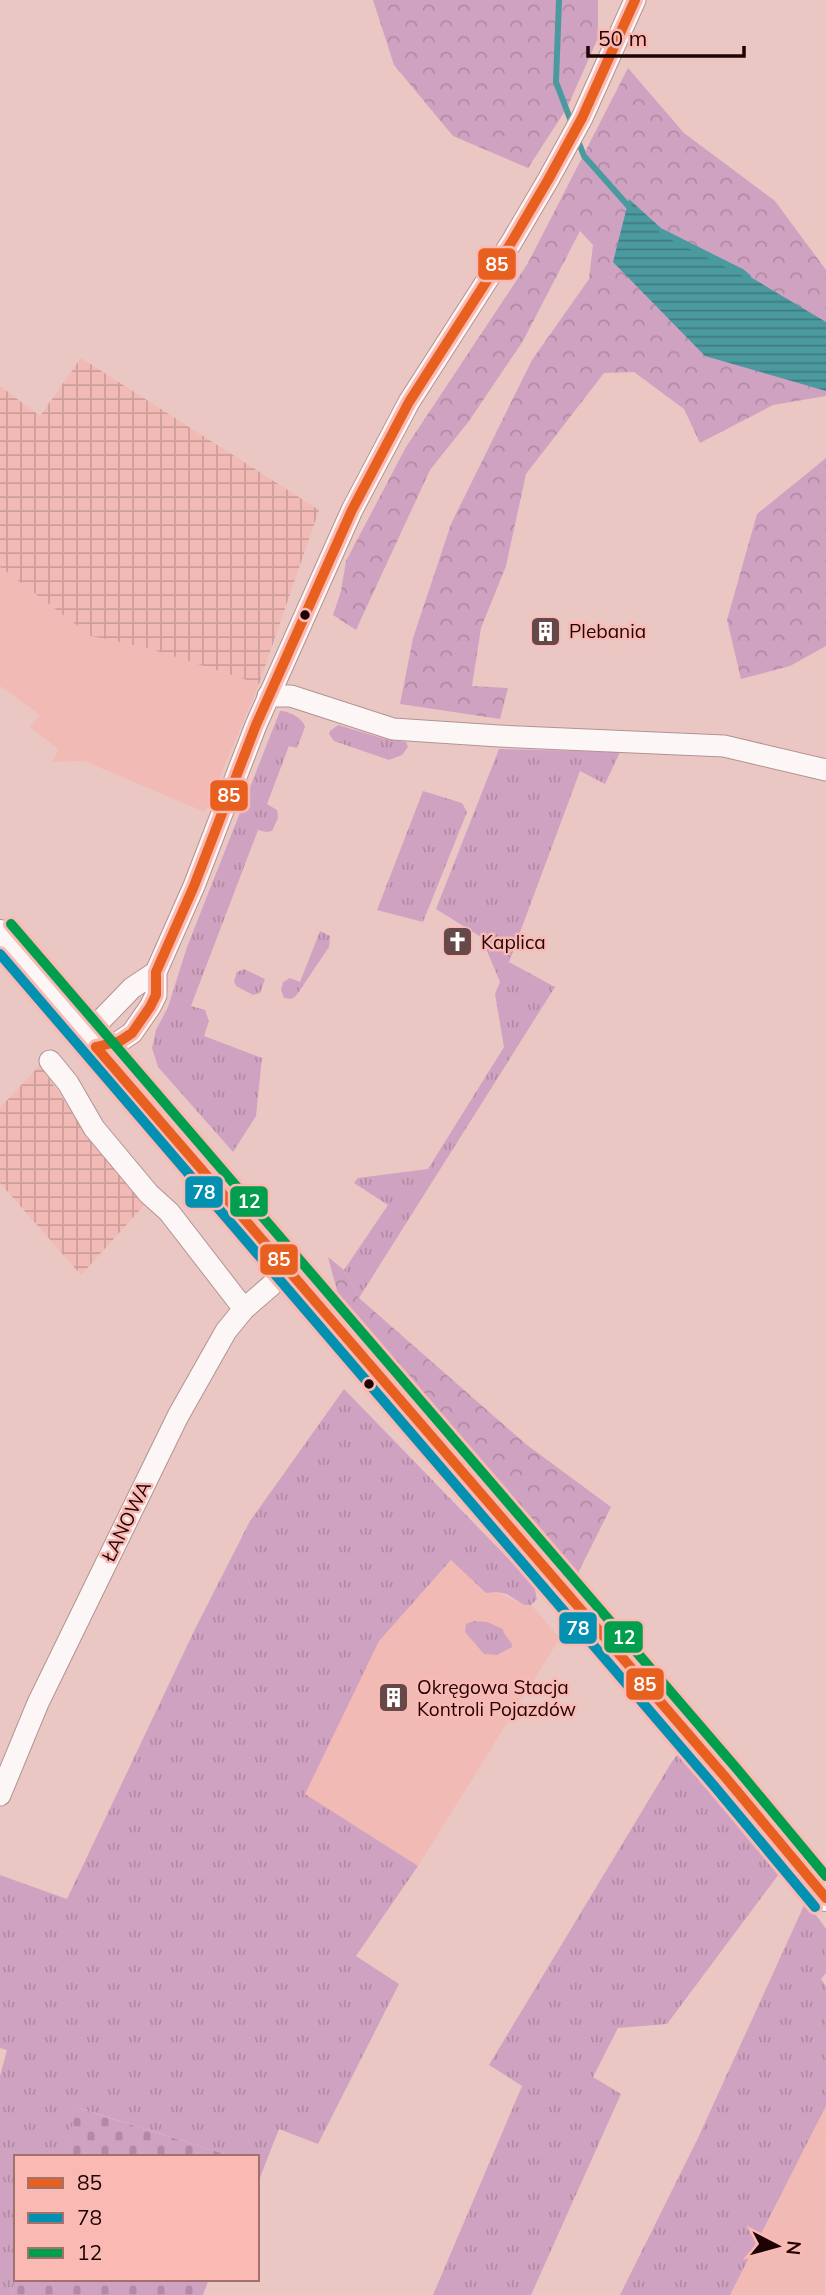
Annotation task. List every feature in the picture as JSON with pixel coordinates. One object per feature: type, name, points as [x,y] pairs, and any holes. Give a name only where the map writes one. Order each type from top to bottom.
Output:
[{"type":"main road","points":[[0,933],[826,1898]]},
{"type":"street","points":[[156,972],[132,988],[100,1021],[96,1047],[120,1041],[132,1033],[150,1007],[156,995],[156,972],[199,875],[268,696],[352,510],[389,436],[554,170],[598,84],[635,0]]},
{"type":"street","points":[[268,696],[290,696],[393,729],[724,746],[826,770]]},
{"type":"street","points":[[50,1061],[68,1083],[93,1128],[149,1194],[169,1212],[244,1309]]},
{"type":"street","name":"ŁANOWA","points":[[0,1795],[40,1699],[167,1435],[226,1331],[244,1309],[289,1270]]},
{"type":"shaded area","points":[[81,358],[319,510],[259,684],[148,648],[91,636],[0,567],[0,386],[40,416]]},
{"type":"shaded area","points":[[0,567],[91,636],[148,648],[259,684],[205,812],[84,761],[53,762],[58,749],[30,727],[40,715],[0,686]]},
{"type":"shaded area","points":[[40,1065],[77,1120],[146,1203],[81,1275],[0,1183],[0,1108]]},
{"type":"shaded area","points":[[452,1560],[486,1593],[497,1592],[524,1605],[531,1605],[560,1638],[418,1866],[304,1794],[379,1640]]},
{"type":"shaded area","points":[[826,2106],[825,2295],[730,2295]]},
{"type":"green space","points":[[373,0],[598,0],[598,38],[567,108],[528,168],[453,136],[394,65]]},
{"type":"green space","points":[[628,68],[684,133],[775,201],[826,270],[826,396],[773,405],[700,443],[684,409],[634,372],[604,373],[526,474],[506,566],[481,628],[472,686],[508,688],[500,719],[400,704],[413,638],[451,524],[532,360],[589,279],[593,245],[580,231],[523,341],[469,421],[430,470],[356,630],[333,615],[341,591],[346,561],[406,447],[528,263]]},
{"type":"green space","points":[[826,458],[826,646],[790,666],[741,679],[727,620],[757,514]]},
{"type":"green space","points":[[280,711],[295,716],[305,727],[297,748],[289,746],[267,804],[277,810],[278,818],[272,831],[258,830],[191,1006],[205,1010],[209,1021],[204,1036],[262,1058],[256,1116],[233,1152],[158,1067],[152,1048],[156,1030],[168,1007],[187,947]]},
{"type":"green space","points":[[338,725],[385,739],[406,742],[408,747],[402,755],[389,760],[334,741],[329,734]]},
{"type":"green space","points":[[499,749],[620,752],[605,784],[580,771],[509,962],[555,987],[359,1298],[344,1270],[388,1205],[354,1183],[358,1178],[428,1169],[504,1047],[495,994],[500,982],[481,937],[436,909]]},
{"type":"green space","points":[[423,791],[462,803],[467,812],[423,922],[377,910]]},
{"type":"green space","points":[[320,931],[330,936],[329,947],[296,996],[291,999],[284,998],[281,990],[283,982],[290,978],[300,982]]},
{"type":"green space","points":[[244,969],[265,979],[260,993],[253,995],[236,986],[234,981],[237,972]]},
{"type":"green space","points":[[328,1257],[344,1270],[359,1298],[527,1445],[611,1507],[576,1577],[338,1294]]},
{"type":"green space","points":[[344,1389],[534,1585],[537,1599],[531,1605],[524,1605],[507,1594],[486,1593],[451,1560],[379,1641],[305,1794],[418,1866],[356,1956],[399,1984],[318,2144],[279,2129],[259,2180],[259,2155],[228,2155],[79,2108],[62,2155],[14,2155],[15,2281],[10,2295],[0,2295],[0,2076],[7,2050],[0,2048],[0,1875],[67,1899],[195,1629],[250,1521]]},
{"type":"green space","points":[[474,1621],[487,1622],[503,1629],[512,1647],[497,1655],[484,1654],[465,1632],[466,1624]]},
{"type":"green space","points":[[685,1744],[782,1870],[667,2024],[618,2028],[593,2077],[621,2094],[531,2295],[433,2295],[522,2086],[489,2065]]},
{"type":"green space","points":[[806,1901],[826,1929],[826,1973],[821,1979],[826,1986],[826,2106],[730,2295],[620,2295],[698,2138]]},
{"type":"green space","points":[[78,2108],[228,2155],[62,2155]]},
{"type":"green space","points":[[15,2281],[208,2281],[203,2295],[10,2295]]},
{"type":"water","points":[[629,199],[673,239],[742,272],[826,322],[826,391],[705,356],[613,262]]},
{"type":"waterway","points":[[559,0],[556,82],[572,124]]},
{"type":"waterway","points":[[577,138],[584,156],[631,209]]},
{"type":"waterway","points":[[662,232],[748,277]]},
{"type":"transit line","name":"85","points":[[96,1047],[120,1041],[132,1033],[150,1007],[156,995],[156,972],[194,886],[256,725],[352,510],[409,402],[548,180],[582,118],[635,0]]},
{"type":"transit line","name":"12","points":[[11,924],[826,1876]]},
{"type":"transit line","name":"78","points":[[0,954],[815,1907]]},
{"type":"transit line","name":"85","points":[[96,1047],[726,1778],[826,1898]]},
{"type":"place","name":"Plebania","points":[[546,631]]},
{"type":"place","name":"Kaplica","points":[[458,942]]},
{"type":"place","name":"Okręgowa Stacja Kontroli Pojazdów","points":[[394,1698]]}]
